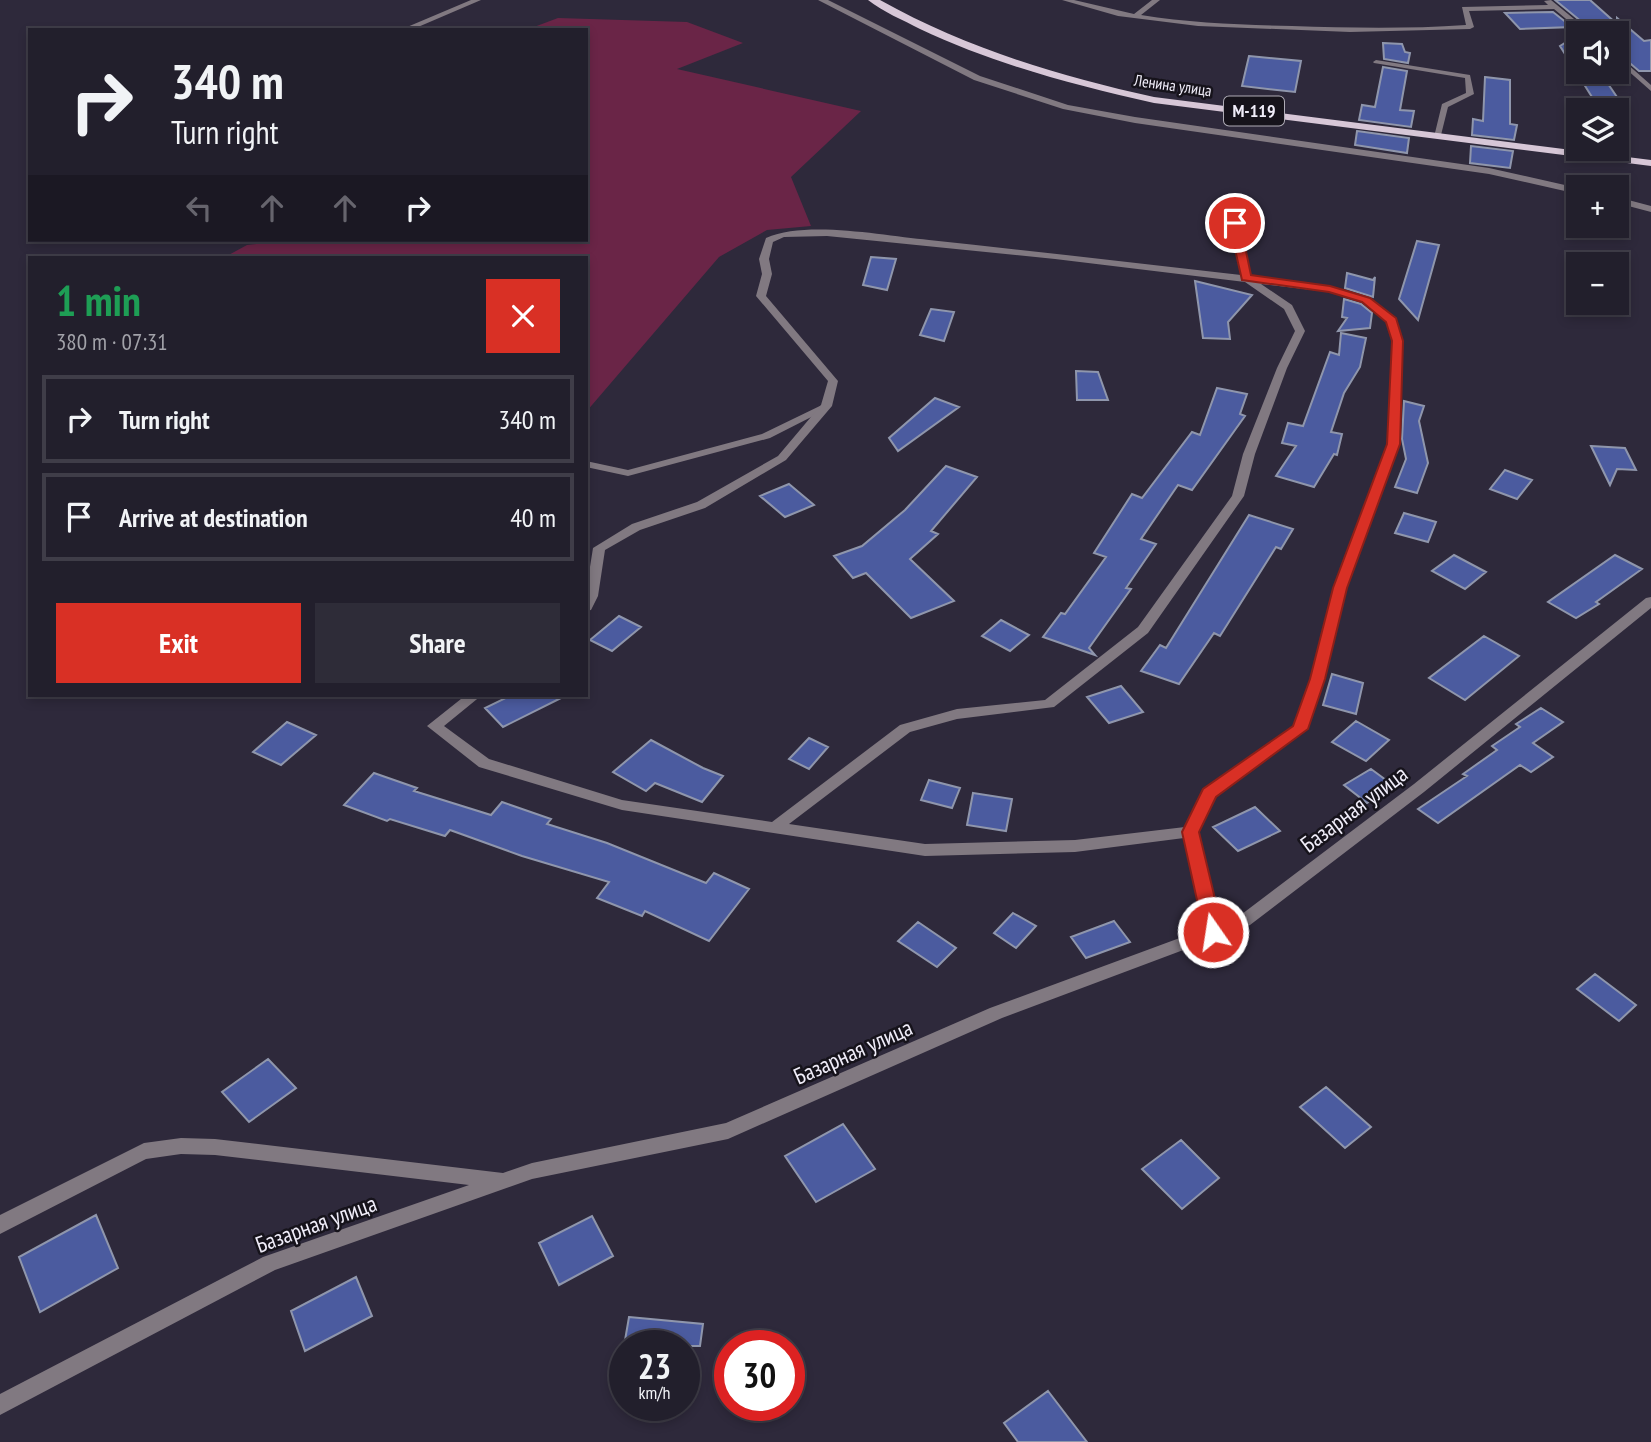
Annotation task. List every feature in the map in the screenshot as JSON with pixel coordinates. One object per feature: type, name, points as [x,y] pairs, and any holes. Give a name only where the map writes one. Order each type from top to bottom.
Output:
[{"type":"main road","name":"Ленина улица","points":[[873,0],[895,14],[994,55],[1085,85],[1154,100],[1651,163]]},
{"type":"street","points":[[409,28],[477,0]]},
{"type":"street","points":[[822,0],[977,78],[1066,107],[1135,120],[1489,171],[1566,188]]},
{"type":"street","points":[[1066,0],[1170,22],[1260,27],[1424,30],[1470,27],[1465,9],[1555,7]]},
{"type":"street","points":[[1136,16],[1156,0]]},
{"type":"street","points":[[1546,0],[1572,21]]},
{"type":"street","points":[[1629,68],[1651,89]]},
{"type":"street","points":[[1629,203],[1651,209]]},
{"type":"street","points":[[775,827],[905,728],[957,713],[1049,704],[1143,630],[1238,496],[1249,454],[1282,368],[1300,331],[1288,307],[1246,278],[1235,223]]},
{"type":"street","points":[[588,603],[592,596],[599,548],[636,527],[701,505],[782,458],[827,406],[833,381],[761,296],[767,274],[764,258],[769,240],[783,234],[840,235],[1246,278],[1330,289],[1366,300],[1391,320],[1398,341],[1393,444],[1340,588],[1318,679],[1300,729],[1209,793],[1190,832],[1213,932]]},
{"type":"street","name":"Базарная улица","points":[[0,1405],[270,1263],[532,1171],[729,1131],[996,1013],[1244,921],[1376,821],[1651,601]]},
{"type":"street","points":[[472,697],[434,726],[484,763],[622,805],[925,850],[1075,846],[1190,832]]},
{"type":"street","points":[[0,1225],[144,1151],[181,1146],[215,1147],[505,1181]]},
{"type":"lane","points":[[1376,62],[1468,76],[1470,94],[1445,106],[1437,135]]},
{"type":"lane","points":[[588,464],[628,472],[766,436],[827,406]]},
{"type":"shaded area","points":[[558,18],[687,22],[743,43],[677,69],[861,111],[791,177],[811,226],[767,230],[719,257],[588,410],[588,256],[227,256],[247,245],[274,242],[588,242],[588,28],[531,28]]},
{"type":"building","points":[[1555,0],[1590,0],[1614,21],[1581,21]]},
{"type":"building","points":[[1553,12],[1566,22],[1566,27],[1520,29],[1505,13]]},
{"type":"building","points":[[1629,28],[1644,41],[1651,40],[1651,71],[1639,71],[1629,62]]},
{"type":"building","points":[[1566,42],[1566,56],[1560,46]]},
{"type":"building","points":[[1383,43],[1402,44],[1405,52],[1410,53],[1408,63],[1384,59]]},
{"type":"building","points":[[1249,56],[1301,61],[1295,92],[1242,86]]},
{"type":"building","points":[[1383,67],[1407,71],[1400,110],[1414,111],[1411,127],[1359,120],[1362,105],[1375,107]]},
{"type":"building","points":[[1485,77],[1510,80],[1510,124],[1517,125],[1514,140],[1472,135],[1473,119],[1483,121]]},
{"type":"building","points":[[1584,84],[1608,84],[1618,98],[1593,98]]},
{"type":"building","points":[[1357,131],[1409,138],[1407,153],[1355,145]]},
{"type":"building","points":[[1471,146],[1513,151],[1510,168],[1470,163]]},
{"type":"building","points":[[1417,241],[1439,245],[1418,320],[1399,299]]},
{"type":"building","points":[[871,257],[896,259],[887,290],[863,285]]},
{"type":"building","points":[[1347,273],[1373,280],[1375,277],[1373,297],[1345,288]]},
{"type":"building","points":[[1195,281],[1252,295],[1228,322],[1230,339],[1203,338]]},
{"type":"building","points":[[1344,299],[1361,304],[1372,313],[1370,328],[1338,331],[1347,318],[1342,317]]},
{"type":"building","points":[[931,309],[954,312],[944,341],[920,335]]},
{"type":"building","points":[[1341,333],[1366,338],[1360,367],[1344,393],[1331,432],[1342,434],[1337,455],[1334,454],[1314,487],[1276,476],[1296,446],[1282,443],[1288,423],[1303,426],[1330,352],[1339,355]]},
{"type":"building","points":[[1076,371],[1098,372],[1108,400],[1077,400]]},
{"type":"building","points":[[1217,388],[1247,394],[1240,414],[1245,416],[1192,490],[1178,485],[1141,539],[1156,544],[1126,588],[1131,589],[1089,648],[1095,655],[1043,637],[1061,613],[1065,614],[1106,557],[1094,553],[1132,494],[1142,498],[1192,432],[1200,435]]},
{"type":"building","points":[[935,398],[959,407],[898,451],[889,438]]},
{"type":"building","points":[[1404,401],[1424,406],[1419,421],[1428,463],[1417,493],[1395,487],[1406,459],[1402,439]]},
{"type":"building","points":[[1591,446],[1625,448],[1636,470],[1617,469],[1610,485]]},
{"type":"building","points":[[946,466],[977,477],[931,531],[938,534],[910,559],[954,601],[911,618],[866,573],[853,578],[834,556],[862,546],[905,510]]},
{"type":"building","points":[[1505,470],[1532,480],[1517,499],[1490,489]]},
{"type":"building","points":[[789,484],[814,505],[785,517],[760,496]]},
{"type":"building","points":[[1404,513],[1436,522],[1428,542],[1395,533]]},
{"type":"building","points":[[1249,515],[1293,529],[1281,549],[1276,547],[1220,636],[1214,633],[1179,684],[1141,671],[1160,645],[1166,648]]},
{"type":"building","points":[[1454,555],[1486,572],[1465,589],[1432,571]]},
{"type":"building","points":[[1615,555],[1642,569],[1596,602],[1599,604],[1576,618],[1548,602]]},
{"type":"building","points":[[619,616],[641,627],[612,651],[590,640]]},
{"type":"building","points":[[1001,620],[1029,635],[1010,651],[982,636]]},
{"type":"building","points":[[1484,636],[1519,656],[1465,700],[1429,678]]},
{"type":"building","points":[[1332,674],[1363,683],[1356,714],[1323,705]]},
{"type":"building","points":[[1121,686],[1143,712],[1109,723],[1087,697]]},
{"type":"building","points":[[508,697],[563,697],[503,727],[485,708]]},
{"type":"building","points":[[1541,708],[1563,722],[1533,743],[1553,757],[1531,772],[1520,765],[1438,823],[1418,809],[1467,776],[1463,774],[1497,750],[1492,746],[1520,727],[1516,724]]},
{"type":"building","points":[[1356,721],[1389,740],[1366,761],[1332,742]]},
{"type":"building","points":[[287,722],[316,735],[281,765],[253,752]]},
{"type":"building","points":[[809,738],[828,747],[809,769],[789,759]]},
{"type":"building","points":[[651,740],[723,776],[702,802],[655,783],[646,791],[613,772]]},
{"type":"building","points":[[1371,769],[1394,786],[1367,803],[1344,785]]},
{"type":"building","points":[[374,773],[417,788],[414,791],[491,815],[502,802],[551,819],[547,824],[607,843],[706,883],[714,873],[749,889],[709,941],[645,911],[642,916],[597,898],[609,882],[522,856],[450,830],[445,836],[390,819],[387,821],[344,805]]},
{"type":"building","points":[[929,780],[960,788],[952,808],[921,800]]},
{"type":"building","points":[[973,793],[1012,799],[1006,831],[967,825]]},
{"type":"building","points":[[1255,807],[1280,831],[1238,851],[1213,827]]},
{"type":"building","points":[[1013,913],[1036,926],[1016,948],[994,933]]},
{"type":"building","points":[[1114,921],[1130,942],[1086,958],[1071,937]]},
{"type":"building","points":[[918,922],[956,948],[937,967],[898,941]]},
{"type":"building","points":[[1595,974],[1636,1005],[1619,1021],[1577,989]]},
{"type":"building","points":[[268,1059],[296,1088],[249,1122],[222,1092]]},
{"type":"building","points":[[1326,1087],[1371,1127],[1345,1148],[1300,1107]]},
{"type":"building","points":[[843,1124],[875,1169],[816,1202],[785,1156]]},
{"type":"building","points":[[1181,1140],[1219,1178],[1182,1209],[1142,1169]]},
{"type":"building","points":[[96,1215],[118,1268],[40,1312],[19,1257]]},
{"type":"building","points":[[592,1216],[613,1256],[559,1285],[539,1243]]},
{"type":"building","points":[[356,1277],[372,1316],[305,1351],[291,1311]]},
{"type":"building","points":[[629,1317],[703,1324],[700,1346],[700,1330],[627,1330]]},
{"type":"building","points":[[1048,1391],[1087,1442],[1018,1442],[1004,1423]]},
{"type":"route","points":[[1213,932],[1190,832],[1209,793],[1300,729],[1318,679],[1340,588],[1393,444],[1398,341],[1391,320],[1366,300],[1330,289],[1246,278],[1235,223]]}]
